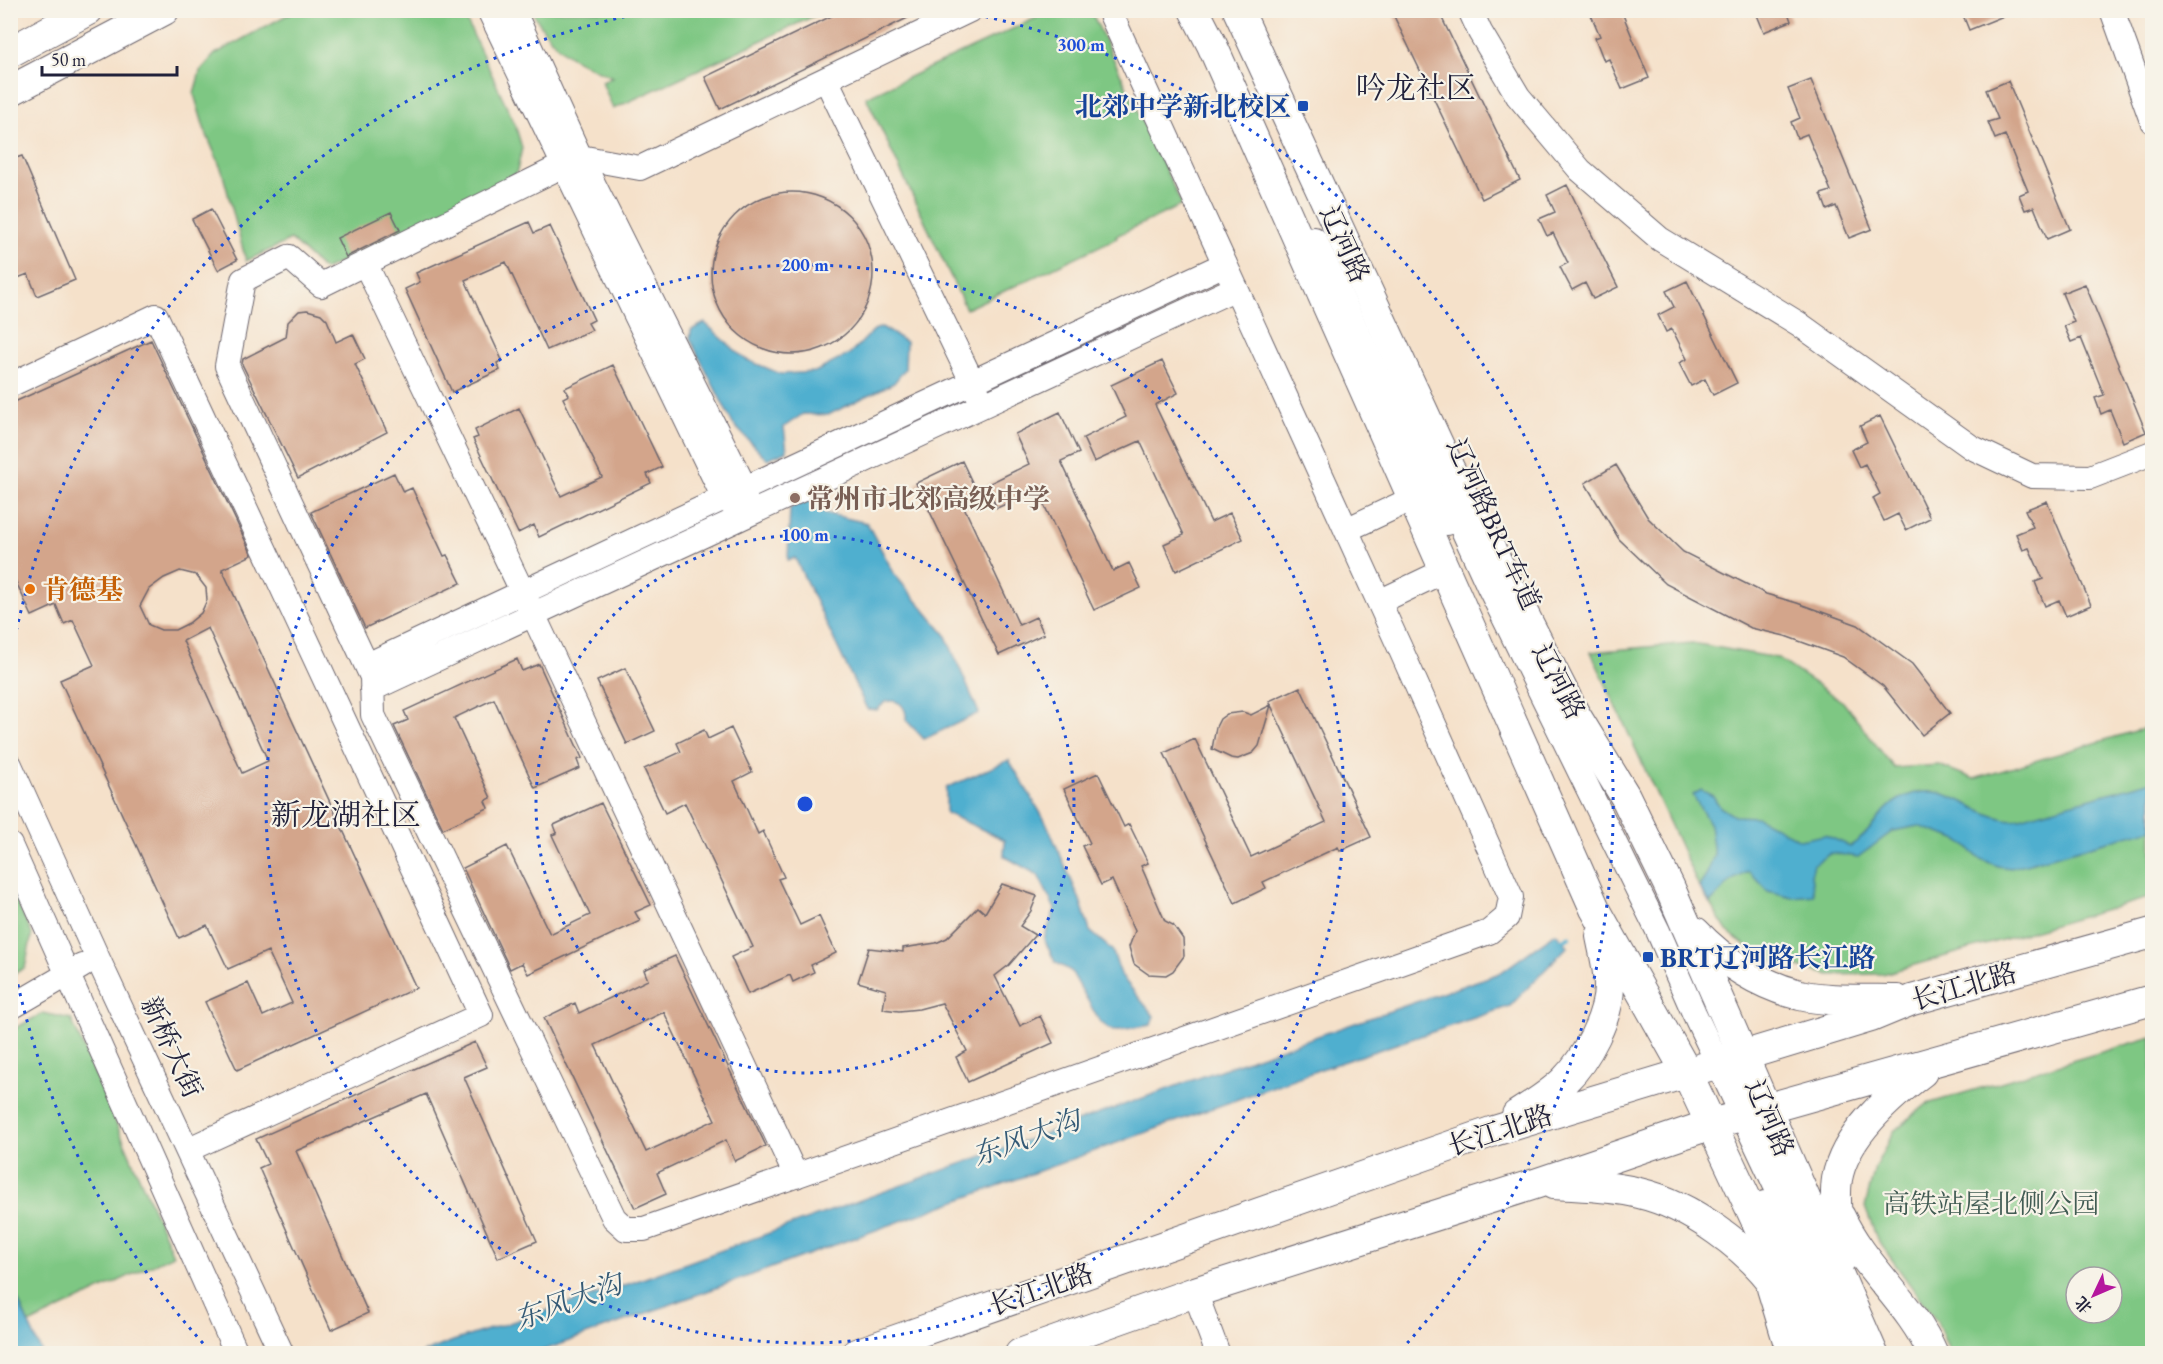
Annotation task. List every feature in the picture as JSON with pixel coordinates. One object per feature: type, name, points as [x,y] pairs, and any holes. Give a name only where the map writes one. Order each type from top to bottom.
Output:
[{"type":"main road","points":[[10,52],[88,10]]},
{"type":"main road","points":[[10,91],[164,10]]},
{"type":"main road","name":"辽河路","points":[[1194,10],[1212,45],[1446,570],[1609,946],[1714,1065],[1737,1117],[1849,1296],[1873,1353]]},
{"type":"main road","name":"辽河路","points":[[1238,10],[1449,468],[1575,713],[1625,796],[1669,886],[1668,926],[1714,1065],[1737,1117],[1815,1350]]},
{"type":"main road","points":[[1668,926],[1707,945],[1730,963],[1770,986],[1801,995],[1833,999],[1912,1000]]},
{"type":"main road","name":"长江北路","points":[[856,1353],[1494,1131],[1871,1017],[1912,1000],[2152,933]]},
{"type":"main road","points":[[1494,1131],[1564,1081],[1581,1061],[1596,1034],[1604,1012],[1609,987],[1609,946]]},
{"type":"main road","name":"长江北路","points":[[1020,1353],[1195,1292],[1737,1117],[2152,1000]]},
{"type":"main road","points":[[1849,1296],[1839,1243],[1837,1178],[1845,1157],[1869,1120],[1894,1093],[1937,1061]]},
{"type":"main road","points":[[1538,1183],[1604,1187],[1638,1192],[1662,1199],[1692,1214],[1728,1239],[1768,1274],[1815,1350]]},
{"type":"main road","points":[[1837,1194],[1841,1219],[1851,1237],[1917,1323],[1933,1353]]},
{"type":"street","points":[[489,10],[572,161],[745,515]]},
{"type":"street","points":[[513,10],[572,161]]},
{"type":"street","points":[[970,10],[639,168],[572,161],[321,285],[289,257],[243,280],[227,366],[367,665],[372,677],[373,715],[614,1218],[626,1229],[644,1229],[1489,932],[1507,917],[1511,897],[1109,10]]},
{"type":"street","name":"辽河路BRT车道","points":[[1204,10],[1347,309],[1422,476],[1634,895],[1668,926],[1689,1020],[1714,1065]]},
{"type":"street","name":"辽河路BRT车道","points":[[1222,10],[1634,895]]},
{"type":"street","points":[[1470,10],[1479,32],[1518,96],[1580,170],[1660,238],[1799,324],[1971,447],[2032,476],[2090,477],[2152,453]]},
{"type":"street","points":[[2112,10],[2152,121]]},
{"type":"street","points":[[826,79],[983,405]]},
{"type":"street","points":[[365,263],[534,614],[796,1176]]},
{"type":"street","points":[[367,665],[1225,264]]},
{"type":"street","points":[[372,688],[1236,288]]},
{"type":"street","points":[[10,385],[156,316],[480,1015],[187,1150]]},
{"type":"street","points":[[1346,530],[1414,498]]},
{"type":"street","points":[[1379,603],[1446,570]]},
{"type":"street","name":"新桥大街","points":[[10,765],[282,1353]]},
{"type":"street","points":[[10,845],[237,1353]]},
{"type":"street","points":[[10,1008],[69,973],[98,959]]},
{"type":"street","points":[[1737,1117],[1855,1353]]},
{"type":"street","points":[[1195,1292],[1218,1353]]},
{"type":"green space","points":[[294,11],[462,11],[515,124],[522,148],[517,171],[507,185],[324,270],[291,240],[246,261],[222,171],[204,128],[194,94],[200,71],[215,54]]},
{"type":"green space","points":[[532,11],[825,11],[613,109],[602,82],[613,77],[565,53],[548,36]]},
{"type":"green space","points":[[1051,11],[1091,11],[1182,205],[966,309],[866,97]]},
{"type":"green space","points":[[1692,643],[1777,658],[1843,702],[1894,768],[1939,765],[1974,779],[2152,726],[2152,897],[1883,974],[1830,975],[1762,958],[1727,931],[1699,887],[1591,652]]},
{"type":"green space","points":[[10,887],[32,934],[25,968],[11,975]]},
{"type":"green space","points":[[43,1013],[71,1019],[173,1255],[29,1324],[11,1285],[10,1031]]},
{"type":"green space","name":"高铁站屋北侧公园","points":[[2152,1037],[2152,1353],[1950,1353],[1937,1322],[1877,1239],[1865,1207],[1875,1167],[1894,1131],[1927,1104]]},
{"type":"water","points":[[705,323],[745,359],[781,374],[815,372],[850,354],[874,330],[882,327],[906,342],[905,369],[894,383],[828,415],[803,414],[784,427],[787,451],[767,459],[733,424],[690,339],[691,330]]},
{"type":"water","points":[[815,498],[824,513],[867,523],[895,575],[945,634],[979,713],[924,739],[906,720],[905,711],[898,702],[885,702],[877,710],[867,709],[795,558],[788,560],[790,508]]},
{"type":"water","points":[[1009,760],[1046,822],[1080,900],[1090,931],[1112,950],[1122,977],[1154,1016],[1151,1025],[1113,1031],[1100,1022],[1071,971],[1055,962],[1044,939],[1055,909],[1038,875],[1004,856],[1005,840],[946,813],[946,788]]},
{"type":"water","points":[[2152,781],[2152,829],[2011,868],[1997,866],[1979,858],[1959,840],[1918,826],[1893,831],[1858,857],[1831,853],[1814,864],[1811,875],[1814,895],[1792,897],[1768,891],[1749,871],[1732,880],[1710,903],[1699,887],[1714,855],[1710,825],[1693,795],[1701,790],[1713,796],[1720,807],[1734,816],[1757,817],[1800,840],[1825,835],[1850,846],[1864,836],[1893,804],[1916,793],[1944,794],[1984,812],[2013,820]]},
{"type":"water","points":[[1556,933],[1568,946],[1510,1006],[1324,1068],[536,1353],[422,1353],[620,1287],[1248,1060],[1500,973]]},
{"type":"water","points":[[11,1285],[42,1353],[11,1353]]},
{"type":"building","points":[[844,10],[924,10],[720,109],[705,77]]},
{"type":"building","points":[[1391,10],[1438,10],[1520,180],[1482,199]]},
{"type":"building","points":[[1589,10],[1621,10],[1649,78],[1622,89],[1609,59],[1604,61],[1595,38],[1600,36]]},
{"type":"building","points":[[1755,10],[1787,10],[1791,21],[1764,32]]},
{"type":"building","points":[[1961,10],[2016,10],[2016,11],[1969,30]]},
{"type":"building","points":[[1811,80],[1872,229],[1849,238],[1836,206],[1827,210],[1821,194],[1831,191],[1807,134],[1797,138],[1791,122],[1800,118],[1788,89]]},
{"type":"building","points":[[2008,81],[2070,229],[2047,239],[2034,207],[2025,210],[2019,195],[2028,191],[2005,135],[1995,139],[1988,122],[1998,119],[1986,90]]},
{"type":"building","points":[[22,156],[75,280],[37,296],[28,274],[10,281],[10,160]]},
{"type":"building","points":[[1567,185],[1618,287],[1593,299],[1585,283],[1572,290],[1560,267],[1568,263],[1553,233],[1547,236],[1539,219],[1555,212],[1547,195]]},
{"type":"building","points":[[792,192],[808,193],[823,198],[850,215],[867,242],[872,257],[872,289],[867,304],[850,331],[823,348],[808,353],[792,354],[776,353],[761,348],[734,331],[717,304],[712,289],[711,273],[712,257],[717,242],[734,215],[761,198],[776,193]]},
{"type":"building","points":[[211,209],[237,260],[218,270],[192,219]]},
{"type":"building","points":[[391,212],[400,230],[346,257],[337,238]]},
{"type":"building","points":[[529,222],[534,233],[550,226],[594,320],[588,323],[592,330],[547,350],[506,262],[465,280],[502,360],[497,363],[500,370],[452,392],[405,289],[420,282],[416,273]]},
{"type":"building","points":[[1687,281],[1737,383],[1713,395],[1705,379],[1691,386],[1679,363],[1687,359],[1672,329],[1666,332],[1658,315],[1674,307],[1666,291]]},
{"type":"building","points":[[2085,284],[2146,432],[2123,442],[2110,410],[2101,414],[2095,398],[2104,395],[2081,338],[2071,342],[2064,326],[2074,322],[2062,293]]},
{"type":"building","points":[[307,310],[321,314],[327,320],[336,342],[353,334],[365,359],[355,364],[387,432],[298,478],[242,364],[243,359],[286,337],[288,322],[299,311]]},
{"type":"building","points":[[151,340],[252,555],[222,569],[416,988],[237,1070],[205,1002],[248,983],[263,1016],[292,1003],[268,951],[228,969],[207,925],[179,938],[60,680],[94,665],[73,620],[64,624],[56,605],[32,616],[10,569],[10,404]],"holes":[[[180,571],[196,575],[206,588],[207,600],[201,613],[189,623],[175,630],[161,630],[149,625],[140,606],[149,589],[164,578]],[[208,628],[268,761],[242,773],[183,641]]]},
{"type":"building","points":[[1162,361],[1178,393],[1155,405],[1211,522],[1230,513],[1243,539],[1176,571],[1164,544],[1184,535],[1140,441],[1094,462],[1083,438],[1126,417],[1111,385]]},
{"type":"building","points":[[613,365],[662,467],[647,474],[651,483],[539,537],[534,525],[518,533],[473,439],[478,437],[475,430],[519,408],[561,496],[602,477],[563,398],[569,395],[565,388]]},
{"type":"building","points":[[1060,412],[1079,453],[1061,461],[1113,571],[1129,563],[1141,588],[1094,610],[1037,490],[997,508],[986,485],[1029,464],[1015,434]]},
{"type":"building","points":[[1880,416],[1930,518],[1906,530],[1898,514],[1884,521],[1873,498],[1880,494],[1865,464],[1859,467],[1851,450],[1867,442],[1860,426]]},
{"type":"building","points":[[962,461],[980,499],[964,507],[1019,625],[1036,617],[1044,634],[999,655],[916,483]]},
{"type":"building","points":[[1616,465],[1648,518],[1683,552],[1766,594],[1858,625],[1912,664],[1950,713],[1922,735],[1883,686],[1843,657],[1785,636],[1751,628],[1666,584],[1619,539],[1585,483]]},
{"type":"building","points":[[394,473],[403,492],[412,488],[444,556],[447,555],[461,583],[365,628],[311,512]]},
{"type":"building","points":[[2047,501],[2091,605],[2066,616],[2059,600],[2045,606],[2035,582],[2043,579],[2029,548],[2023,550],[2016,534],[2033,527],[2025,510]]},
{"type":"building","points":[[517,659],[522,671],[539,664],[582,758],[577,760],[580,768],[535,788],[494,699],[454,718],[491,798],[485,801],[488,808],[443,829],[394,726],[408,720],[404,711]]},
{"type":"building","points":[[625,668],[655,731],[627,744],[597,681]]},
{"type":"building","points":[[1300,687],[1371,837],[1340,851],[1338,847],[1263,882],[1266,888],[1235,903],[1164,753],[1195,739],[1251,857],[1326,822],[1269,701]]},
{"type":"building","points":[[1271,705],[1259,746],[1253,753],[1238,759],[1212,749],[1216,727],[1220,719],[1227,714],[1243,712],[1251,715]]},
{"type":"building","points":[[731,728],[752,772],[734,781],[758,834],[763,831],[784,877],[778,879],[800,925],[819,916],[836,953],[811,965],[814,972],[793,982],[790,975],[748,994],[731,957],[753,947],[685,803],[665,813],[644,769],[681,752],[677,743],[704,730],[708,739]]},
{"type":"building","points":[[1098,773],[1124,827],[1129,824],[1148,863],[1141,866],[1165,921],[1173,925],[1183,939],[1184,956],[1173,971],[1166,975],[1148,974],[1134,964],[1129,947],[1135,931],[1112,880],[1101,885],[1082,846],[1090,843],[1064,789]]},
{"type":"building","points":[[601,803],[651,905],[635,912],[640,921],[528,974],[522,963],[510,969],[463,868],[507,846],[550,934],[590,915],[552,835],[557,833],[554,825]]},
{"type":"building","points":[[1002,884],[1037,896],[1031,911],[1020,926],[1035,935],[1009,965],[995,976],[1020,1026],[1040,1016],[1053,1043],[968,1082],[956,1057],[967,1051],[942,1003],[919,1009],[899,1011],[883,1009],[886,990],[858,982],[869,948],[903,952],[903,948],[936,943],[947,938],[978,907],[985,913]]},
{"type":"building","points":[[675,956],[766,1146],[735,1161],[726,1140],[657,1173],[666,1194],[635,1208],[544,1018],[575,1003],[579,1013],[648,980],[644,970]],"holes":[[[664,1012],[715,1120],[646,1152],[595,1045]]]},
{"type":"building","points":[[475,1042],[487,1067],[464,1077],[537,1241],[498,1258],[426,1094],[296,1151],[368,1313],[331,1330],[259,1168],[268,1164],[256,1139]]},
{"type":"waterway","name":"东风大沟","points":[[1558,943],[1569,937]]},
{"type":"place","name":"北郊中学新北校区","points":[[1303,106]]},
{"type":"place","name":"常州市北郊高级中学","points":[[795,498]]},
{"type":"place","name":"肯德基","points":[[30,589]]},
{"type":"place","name":"BRT辽河路长江路","points":[[1648,957]]},
{"type":"district","name":"吟龙社区","points":[[1416,87]]},
{"type":"district","name":"新龙湖社区","points":[[346,814]]}]
